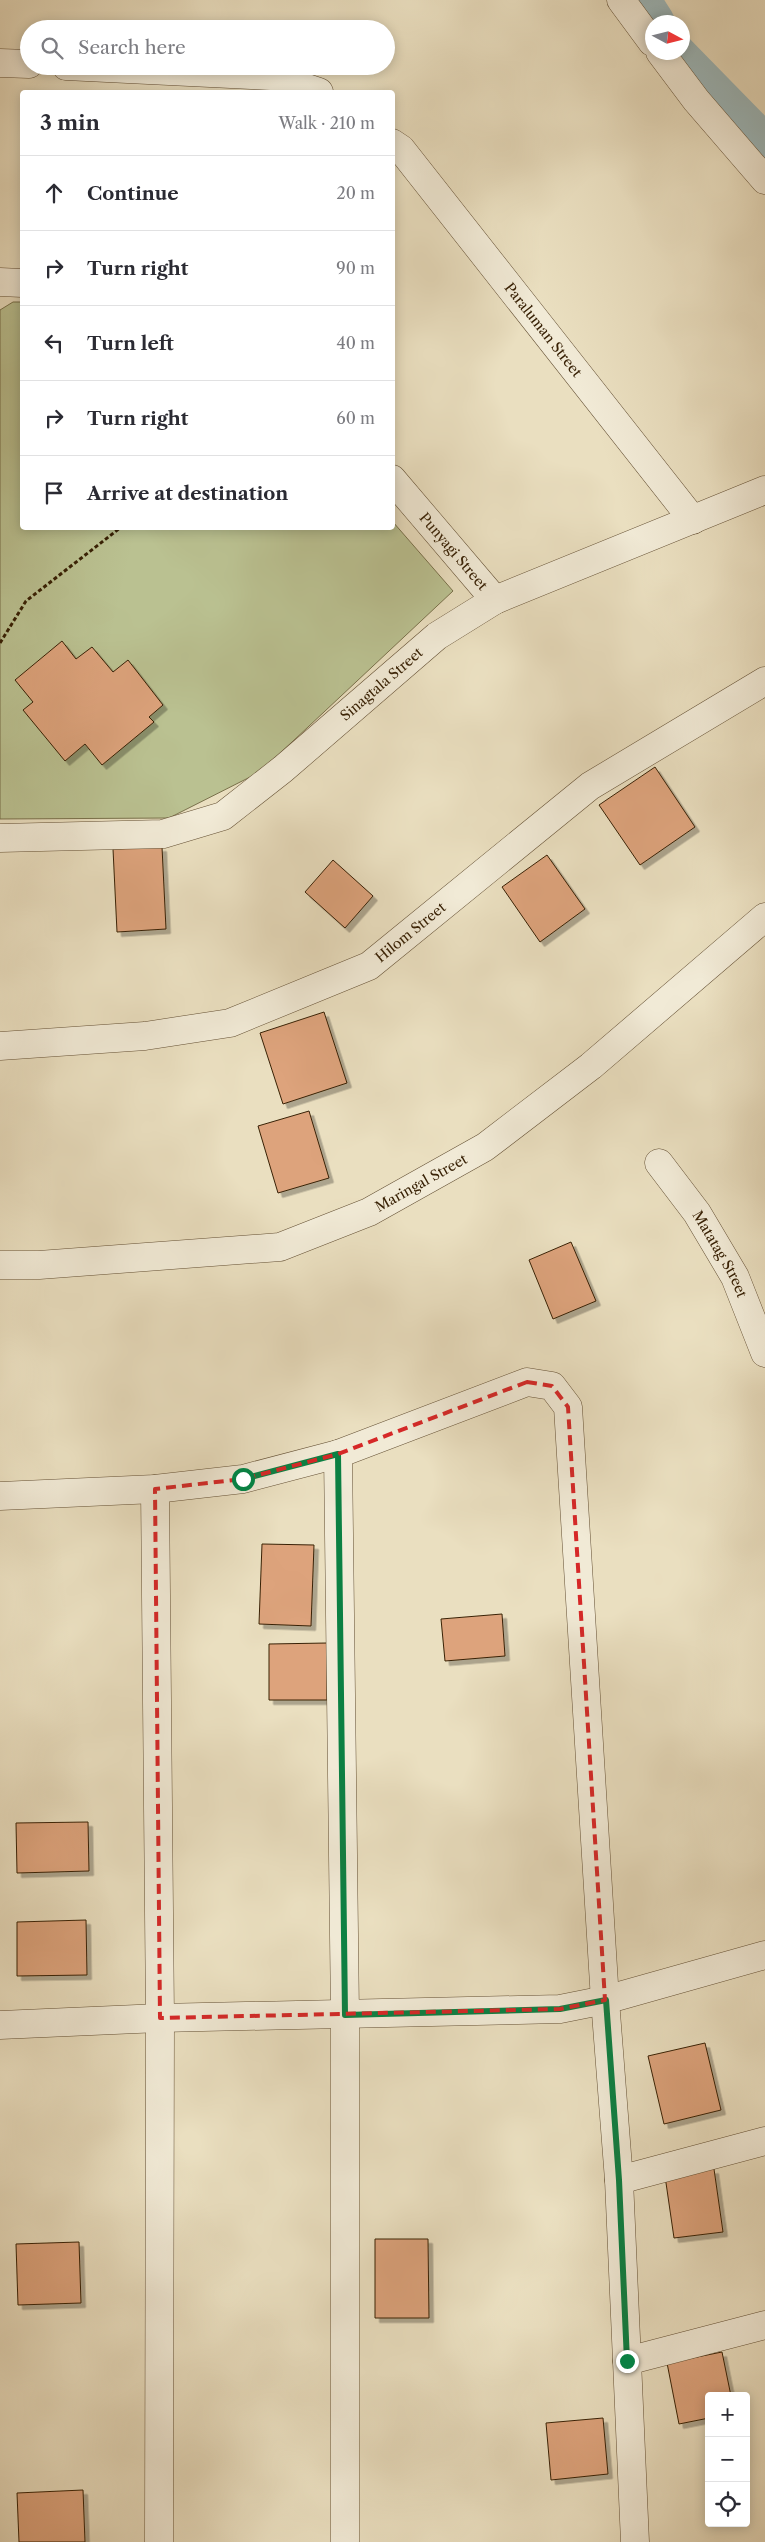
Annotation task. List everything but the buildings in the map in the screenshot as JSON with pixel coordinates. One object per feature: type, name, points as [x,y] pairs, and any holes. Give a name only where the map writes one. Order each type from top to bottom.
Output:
[{"type":"street","points":[[621,0],[645,33]]},
{"type":"street","points":[[666,60],[696,100],[765,180]]},
{"type":"street","points":[[0,63],[20,64]]},
{"type":"street","points":[[250,75],[271,76],[313,90]]},
{"type":"street","name":"Paraluman Street","points":[[395,145],[400,149],[693,520]]},
{"type":"street","points":[[0,282],[20,283]]},
{"type":"street","name":"Punyagi Street","points":[[395,483],[495,600]]},
{"type":"street","name":"Sinagtala Street","points":[[0,838],[163,834],[223,816],[283,769],[437,636],[495,600],[765,490]]},
{"type":"street","name":"Hilom Street","points":[[0,1046],[145,1036],[230,1023],[369,966],[590,786],[765,681]]},
{"type":"street","name":"Maringal Street","points":[[0,1265],[39,1264],[280,1247],[369,1212],[484,1147],[591,1066],[765,917]]},
{"type":"street","name":"Matatag Street","points":[[659,1163],[697,1213],[735,1277],[765,1353]]},
{"type":"street","points":[[0,1496],[155,1489],[243,1479],[338,1454],[526,1382],[552,1386],[568,1407],[619,2180],[635,2542]]},
{"type":"street","points":[[338,1454],[345,2015],[344,2542]]},
{"type":"street","points":[[155,1489],[160,2018],[159,2542]]},
{"type":"street","points":[[0,2025],[160,2018],[560,2009],[606,2000],[765,1955]]},
{"type":"street","points":[[619,2180],[765,2141]]},
{"type":"street","points":[[627,2361],[765,2325]]},
{"type":"path","points":[[0,643],[26,601],[117,530]]},
{"type":"highlighted area","points":[[527,1382],[552,1386],[568,1407],[605,2000],[560,2009],[160,2018],[155,1489],[243,1479],[338,1454]]},
{"type":"green space","points":[[13,302],[20,302],[20,530],[395,530],[395,524],[453,591],[260,772],[169,818],[0,819],[0,310]]},
{"type":"waterway","points":[[640,0],[650,15]]},
{"type":"waterway","points":[[682,60],[765,145]]},
{"type":"route","points":[[243,1479],[338,1454],[345,2015],[560,2009],[606,2000],[619,2180],[627,2361]]}]
